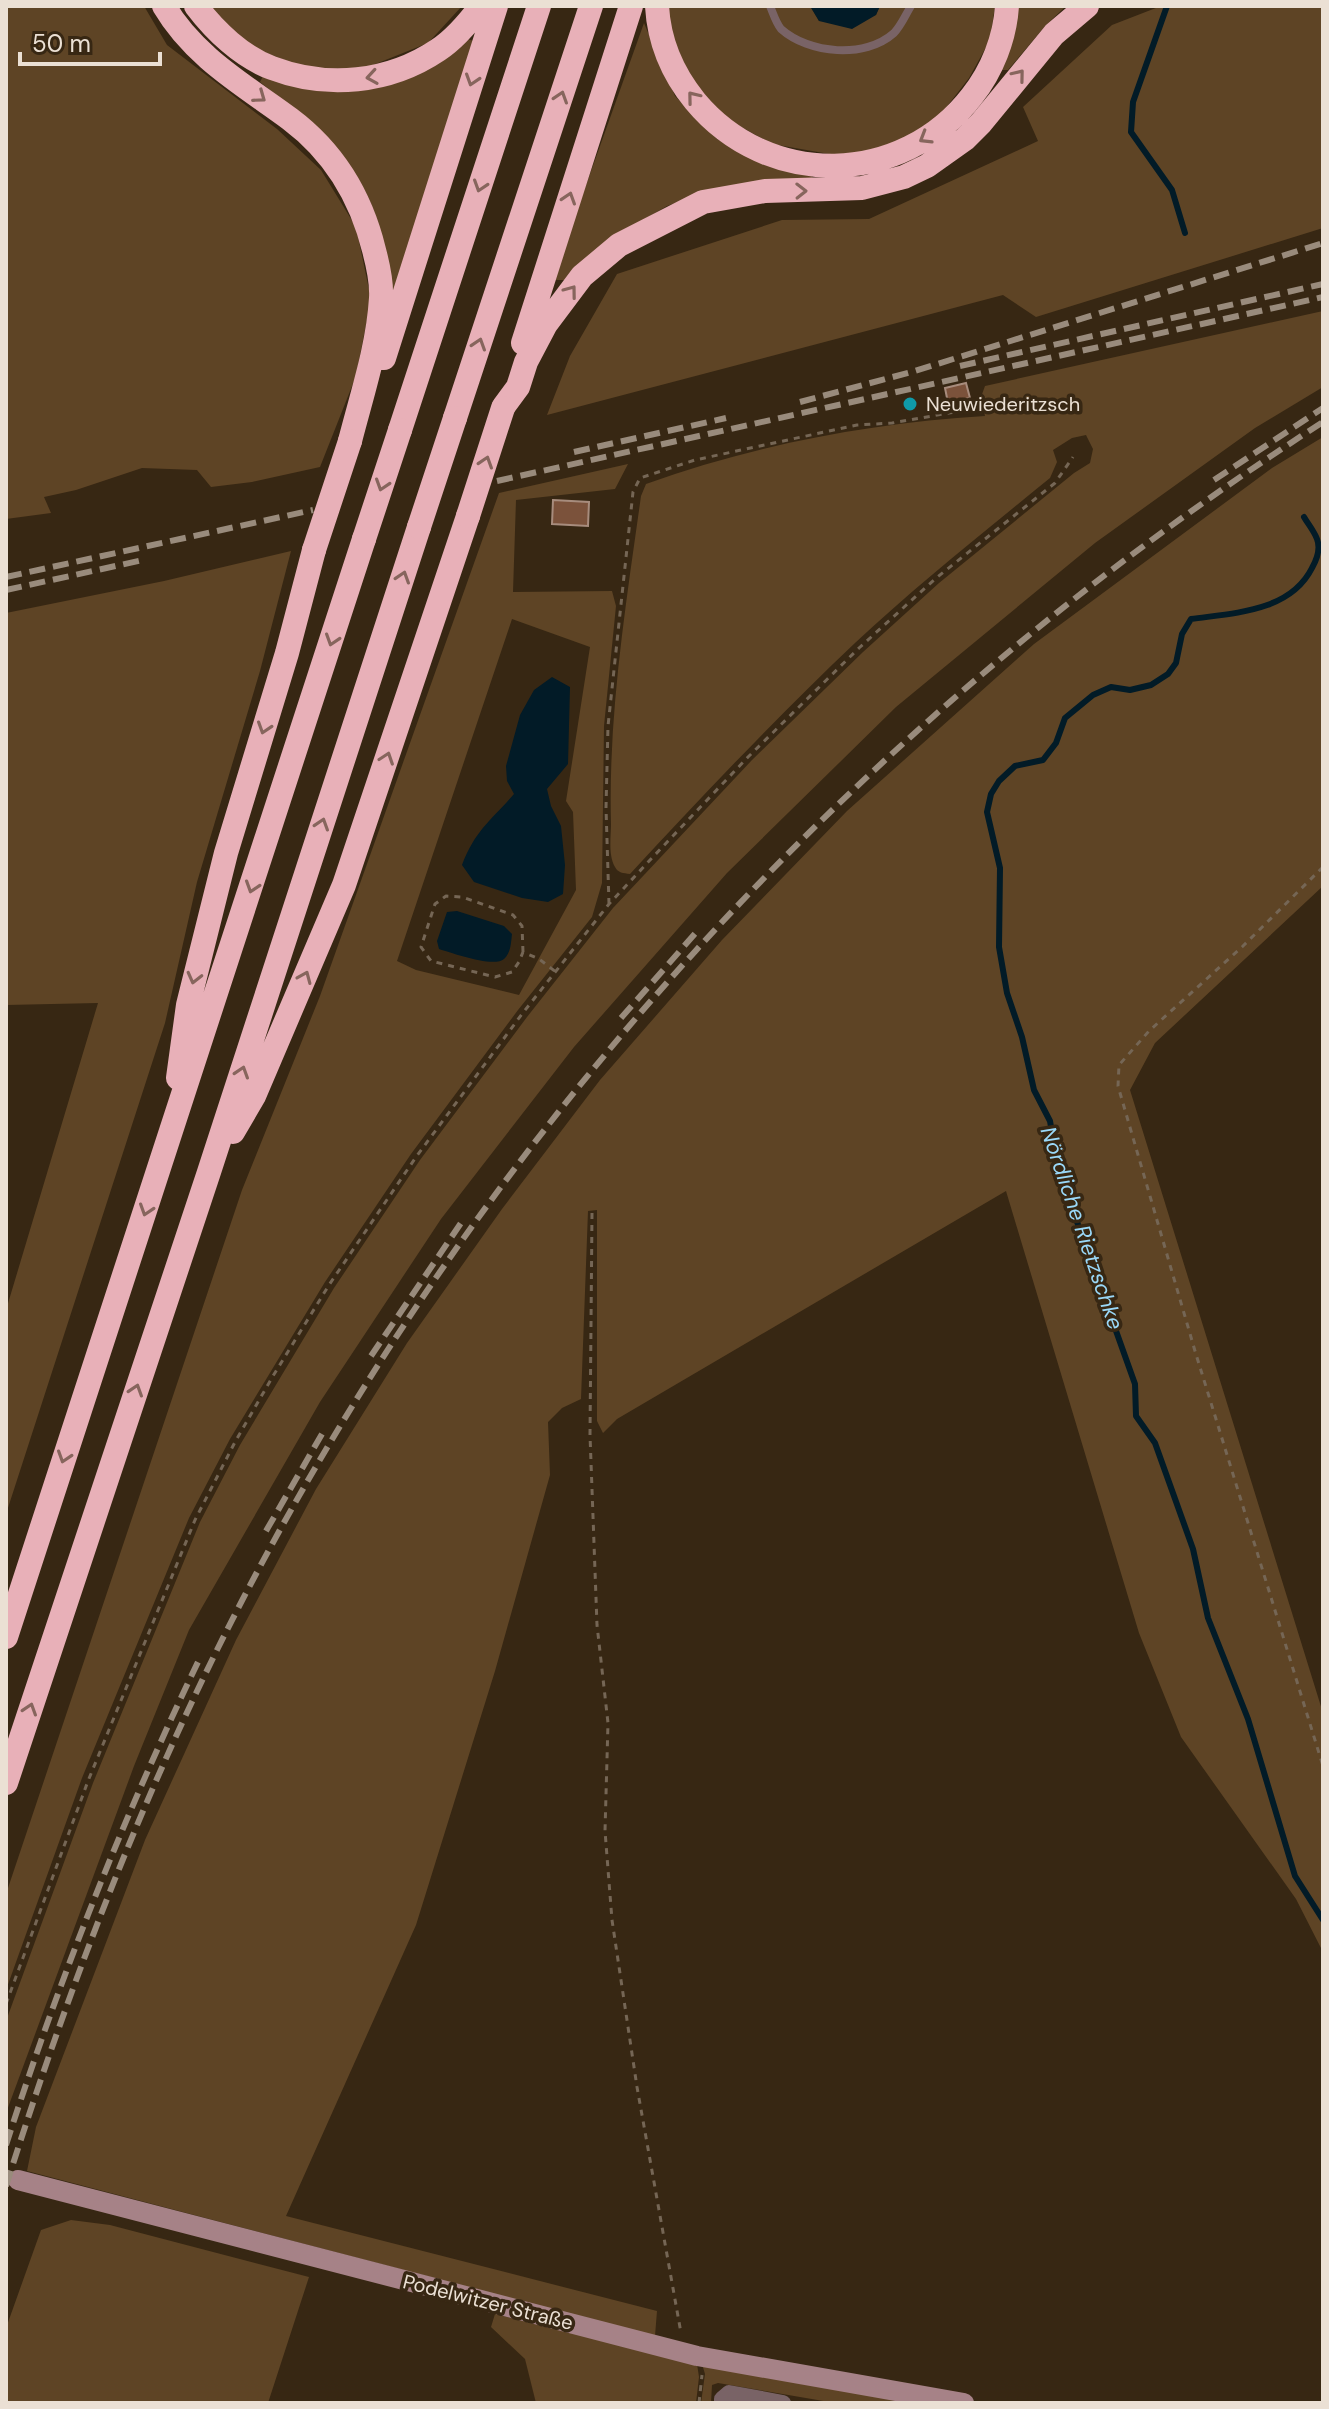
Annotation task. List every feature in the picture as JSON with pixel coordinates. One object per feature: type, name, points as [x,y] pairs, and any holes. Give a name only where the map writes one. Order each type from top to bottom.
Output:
[{"type":"highway","points":[[164,6],[177,28],[203,56],[293,121],[317,141],[337,165],[356,196],[367,224],[378,265],[381,295],[374,351],[350,441],[314,550],[287,653],[226,853],[188,1005],[170,1136]]},
{"type":"highway","points":[[196,6],[227,41],[270,68],[333,81],[386,75],[413,64],[440,49],[465,27],[481,6]]},
{"type":"highway","points":[[350,441],[383,359],[496,6]]},
{"type":"highway","points":[[6,1637],[539,6]]},
{"type":"highway","points":[[6,1783],[591,6]]},
{"type":"highway","points":[[209,1172],[254,1096],[344,885],[504,407],[631,6]]},
{"type":"highway","points":[[657,6],[662,39],[678,78],[713,120],[758,151],[796,162],[847,166],[893,155],[925,139],[949,122],[982,83],[994,60],[1007,6]]},
{"type":"highway","points":[[504,407],[518,387],[526,362],[546,324],[582,276],[619,245],[703,202],[765,191],[862,188],[904,177],[927,166],[965,139],[1054,34],[1087,6]]},
{"type":"street","name":"Podelwitzer Straße","points":[[18,2180],[691,2354],[964,2403]]},
{"type":"street","points":[[722,2401],[729,2393],[783,2403]]},
{"type":"lane","points":[[770,6],[779,27],[801,41],[811,47],[841,51],[871,45],[894,33],[911,6]]},
{"type":"path","points":[[609,904],[606,808],[608,726],[633,492],[640,478],[695,460],[857,425],[892,423],[978,408]]},
{"type":"path","points":[[6,2004],[88,1781],[195,1520],[235,1442],[329,1285],[416,1157],[609,904],[748,757],[859,648],[935,579],[1055,483],[1073,457]]},
{"type":"path","points":[[1323,867],[1243,946],[1149,1031],[1119,1065],[1118,1086],[1195,1351],[1323,1766]]},
{"type":"path","points":[[446,896],[462,897],[513,915],[522,926],[523,952],[512,972],[495,977],[431,961],[421,947],[435,904],[446,896]]},
{"type":"path","points":[[523,952],[556,972]]},
{"type":"path","points":[[592,1213],[590,1435],[597,1625],[608,1723],[605,1831],[611,1905],[637,2087],[691,2354],[702,2374],[699,2403]]},
{"type":"shaded area","points":[[6,6],[144,6],[167,45],[277,129],[321,170],[356,227],[371,299],[356,376],[320,467],[252,482],[211,487],[197,470],[142,468],[44,497],[51,513],[6,519]]},
{"type":"shaded area","points":[[209,6],[462,6],[428,43],[363,69],[305,68],[254,48],[225,26]]},
{"type":"shaded area","points":[[666,6],[810,6],[819,21],[876,15],[880,6],[995,6],[990,40],[969,78],[938,118],[901,140],[861,153],[835,155],[772,144],[727,119],[688,76],[670,33]]},
{"type":"shaded area","points":[[1017,6],[1066,6],[1008,70],[1001,70]]},
{"type":"shaded area","points":[[1161,6],[1323,6],[1323,228],[1036,317],[1003,295],[547,415],[570,356],[617,274],[782,220],[869,219],[1038,141],[1023,107],[1112,25]]},
{"type":"shaded area","points":[[644,23],[675,96],[717,139],[765,165],[810,174],[815,181],[706,192],[667,206],[607,241],[568,280],[555,280],[571,227]]},
{"type":"shaded area","points":[[467,39],[474,41],[397,290],[390,291],[379,227],[372,206],[352,169],[324,137],[260,82],[264,74],[311,88]]},
{"type":"shaded area","points":[[1323,311],[1323,387],[1255,428],[1095,543],[896,707],[727,873],[574,1047],[441,1219],[320,1402],[189,1630],[134,1766],[6,2113],[6,2021],[93,1783],[200,1522],[240,1445],[334,1288],[420,1160],[613,908],[752,760],[863,652],[939,583],[1090,463],[1093,449],[1086,435],[1072,438],[1053,450],[1057,462],[1050,478],[855,643],[797,699],[630,874],[616,869],[611,852],[612,742],[624,618],[641,496],[646,484],[728,458],[813,438],[899,424],[985,416],[981,397],[985,386]]},
{"type":"shaded area","points":[[1323,437],[1323,886],[1155,1043],[1130,1090],[1323,1713],[1323,1952],[1296,1899],[1181,1737],[1139,1633],[1006,1191],[617,1419],[603,1433],[597,1421],[597,1210],[588,1211],[581,1399],[562,1408],[548,1422],[550,1475],[495,1671],[416,1925],[286,2216],[657,2311],[655,2336],[27,2171],[36,2127],[145,1840],[236,1640],[316,1489],[407,1343],[502,1209],[600,1080],[722,940],[847,811],[1034,644],[1272,468]]},
{"type":"shaded area","points":[[628,464],[615,489],[516,500],[513,592],[612,591],[616,606],[604,726],[602,883],[592,917],[411,1154],[325,1282],[230,1439],[189,1518],[82,1778],[6,1990],[6,1894],[242,1190],[320,996],[499,493]],"holes":[[[512,619],[590,647],[566,801],[573,812],[576,890],[519,995],[416,970],[397,961]]]},
{"type":"shaded area","points":[[291,551],[260,671],[197,882],[165,1023],[6,1514],[6,1310],[98,1003],[6,1005],[6,613]]},
{"type":"shaded area","points":[[71,2220],[110,2225],[309,2277],[268,2403],[6,2403],[6,2328],[41,2230]]},
{"type":"shaded area","points":[[495,2314],[697,2364],[696,2403],[536,2403],[525,2359],[491,2327]]},
{"type":"shaded area","points":[[702,2364],[921,2403],[835,2403],[718,2383],[712,2385],[711,2403],[701,2403],[705,2374]]},
{"type":"water","points":[[810,6],[880,6],[876,15],[852,29],[819,21]]},
{"type":"water","points":[[552,677],[570,687],[568,764],[547,789],[561,826],[565,865],[563,894],[548,902],[522,898],[474,882],[462,865],[478,834],[514,794],[507,781],[506,766],[520,715],[534,690]]},
{"type":"water","points":[[457,911],[504,926],[512,934],[506,957],[499,961],[482,961],[439,949],[437,941],[447,912]]},
{"type":"building","points":[[966,383],[970,398],[948,403],[945,388]]},
{"type":"building","points":[[553,500],[589,502],[588,526],[552,524]]},
{"type":"waterway","name":"Nördliche Rietzschke","points":[[1167,6],[1133,102],[1131,132],[1172,190],[1185,233]]},
{"type":"waterway","name":"Nördliche Rietzschke","points":[[1304,517],[1319,546],[1312,568],[1302,583],[1290,594],[1259,608],[1191,619],[1182,634],[1176,663],[1168,674],[1151,685],[1130,690],[1111,687],[1093,695],[1065,718],[1056,743],[1043,760],[1015,766],[999,781],[991,794],[987,812],[1000,868],[999,947],[1007,993],[1022,1037],[1034,1090],[1050,1121],[1056,1155],[1072,1184],[1076,1219],[1135,1384],[1136,1416],[1155,1443],[1193,1549],[1208,1618],[1248,1719],[1295,1876],[1323,1920]]},
{"type":"railway","points":[[800,402],[915,371],[1323,243]]},
{"type":"railway","points":[[960,366],[1323,284]]},
{"type":"railway","points":[[497,481],[1323,297]]},
{"type":"railway","points":[[1214,480],[1323,408]]},
{"type":"railway","points":[[574,452],[726,418]]},
{"type":"railway","points":[[6,2186],[53,2044],[105,1904],[163,1765],[227,1630],[327,1448],[438,1274],[561,1109],[694,952],[837,805],[990,667],[1152,539],[1323,422]]},
{"type":"railway","points":[[6,577],[313,510]]},
{"type":"railway","points":[[6,590],[143,560]]},
{"type":"railway","points":[[621,1018],[700,928]]},
{"type":"railway","points":[[371,1356],[465,1217]]},
{"type":"railway","points":[[266,1531],[322,1434]]},
{"type":"railway","points":[[6,2145],[94,1900],[198,1662]]},
{"type":"place","name":"Neuwiederitzsch","points":[[910,404]]}]
